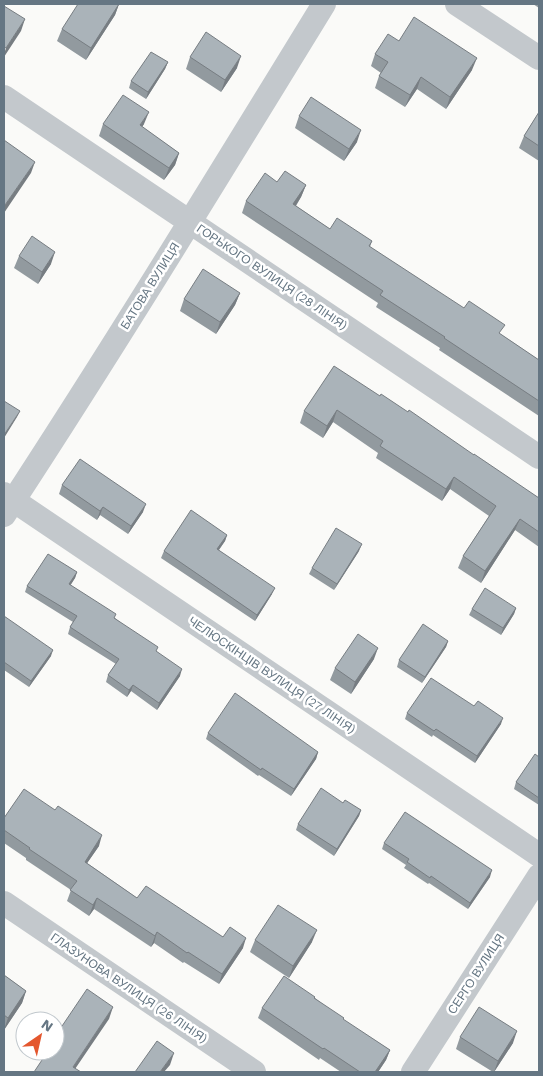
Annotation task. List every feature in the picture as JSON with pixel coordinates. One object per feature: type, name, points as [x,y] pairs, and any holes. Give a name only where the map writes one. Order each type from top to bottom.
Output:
[{"type":"street","name":"БАТОВА ВУЛИЦЯ","points":[[7,503],[104,361],[324,4]]},
{"type":"street","points":[[457,4],[539,58]]},
{"type":"street","name":"ГОРЬКОГО ВУЛИЦЯ (28 ЛIНIЯ)","points":[[4,97],[539,457]]},
{"type":"street","name":"ЧЕЛЮСКІНЦІВ ВУЛИЦЯ (27 ЛIНIЯ)","points":[[7,503],[539,855]]},
{"type":"street","name":"СЕРГО ВУЛИЦЯ","points":[[413,1072],[539,876]]},
{"type":"street","name":"ГЛАЗУНОВА ВУЛИЦЯ (26 ЛIНIЯ)","points":[[4,903],[254,1072]]},
{"type":"building","points":[[78,4],[119,4],[91,48],[62,29]]},
{"type":"building","points":[[4,6],[25,19],[6,48],[4,47]]},
{"type":"building","points":[[414,17],[477,58],[450,97],[421,77],[410,95],[379,76],[388,62],[375,54],[388,34],[399,41]]},
{"type":"building","points":[[206,32],[241,56],[225,80],[190,57]]},
{"type":"building","points":[[151,52],[168,62],[148,92],[131,81]]},
{"type":"building","points":[[123,95],[149,112],[140,125],[179,153],[169,168],[103,124]]},
{"type":"building","points":[[311,97],[361,130],[349,149],[299,116]]},
{"type":"building","points":[[539,112],[539,146],[524,136]]},
{"type":"building","points":[[4,140],[35,162],[5,205],[4,204]]},
{"type":"building","points":[[285,171],[306,185],[293,204],[330,229],[337,218],[372,241],[369,246],[464,308],[469,301],[505,325],[499,333],[539,360],[539,401],[380,295],[383,291],[246,201],[265,173],[277,182]]},
{"type":"building","points":[[32,236],[55,252],[42,272],[19,256]]},
{"type":"building","points":[[203,269],[240,293],[220,322],[184,299]]},
{"type":"building","points":[[334,366],[380,396],[381,394],[408,412],[409,410],[539,498],[539,532],[520,519],[485,571],[463,556],[496,506],[454,477],[446,489],[380,446],[383,441],[337,410],[327,426],[304,411]]},
{"type":"building","points":[[4,401],[20,411],[4,435]]},
{"type":"building","points":[[80,459],[146,504],[131,526],[103,507],[100,511],[62,485]]},
{"type":"building","points":[[191,510],[227,535],[217,549],[275,588],[257,615],[164,551]]},
{"type":"building","points":[[336,528],[362,544],[337,584],[312,568]]},
{"type":"building","points":[[48,554],[77,572],[69,584],[116,614],[114,618],[158,647],[156,651],[182,669],[159,703],[133,685],[129,690],[108,675],[119,659],[70,627],[77,616],[27,586]]},
{"type":"building","points":[[485,588],[516,608],[503,628],[472,609]]},
{"type":"building","points":[[4,616],[53,650],[31,681],[4,662]]},
{"type":"building","points":[[423,624],[448,641],[425,677],[399,660]]},
{"type":"building","points":[[358,634],[378,648],[355,682],[335,668]]},
{"type":"building","points":[[431,678],[474,706],[478,701],[503,718],[477,756],[436,729],[434,731],[407,713]]},
{"type":"building","points":[[235,693],[318,752],[294,789],[262,768],[261,770],[208,733]]},
{"type":"building","points":[[535,754],[539,757],[539,798],[516,782]]},
{"type":"building","points":[[321,788],[343,803],[345,800],[361,810],[337,849],[298,824]]},
{"type":"building","points":[[24,789],[55,810],[58,806],[102,835],[85,862],[137,898],[146,886],[223,937],[230,927],[246,938],[222,974],[157,932],[155,936],[97,898],[93,905],[70,890],[77,881],[4,830],[4,818]]},
{"type":"building","points":[[405,812],[492,870],[470,903],[407,862],[409,859],[384,843]]},
{"type":"building","points":[[278,905],[317,930],[293,966],[255,940]]},
{"type":"building","points":[[4,975],[26,991],[8,1018],[4,1015]]},
{"type":"building","points":[[284,976],[390,1050],[375,1072],[360,1072],[262,1008]]},
{"type":"building","points":[[87,989],[113,1007],[73,1067],[81,1072],[34,1072],[41,1061],[65,1061],[65,1022]]},
{"type":"building","points":[[479,1007],[517,1031],[498,1061],[460,1037]]},
{"type":"building","points":[[157,1041],[174,1053],[160,1072],[135,1072]]}]
